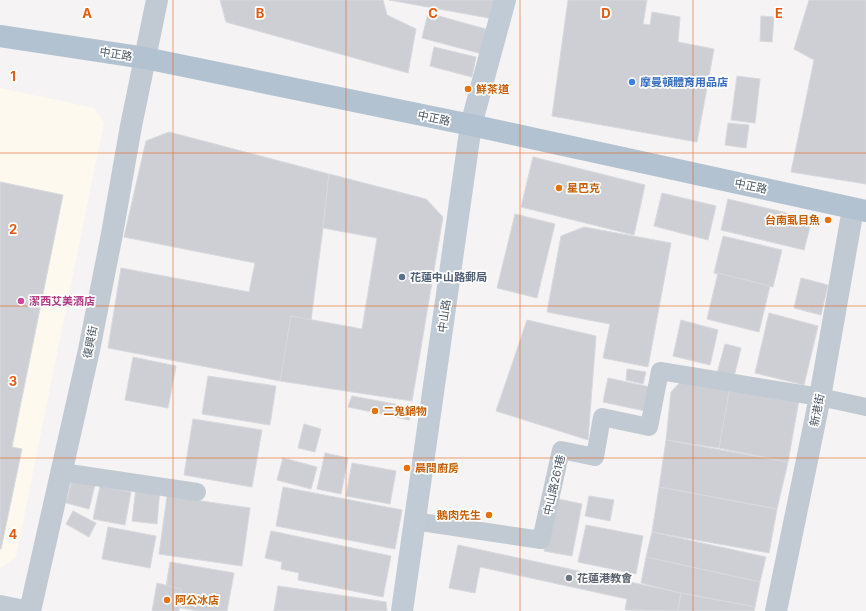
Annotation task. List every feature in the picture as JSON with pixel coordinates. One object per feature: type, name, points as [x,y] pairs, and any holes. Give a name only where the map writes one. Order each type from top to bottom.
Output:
[{"type":"main road","name":"中正路","points":[[0,36],[145,58],[471,126],[860,210]]},
{"type":"street","name":"復興街","points":[[30,611],[89,350],[157,0]]},
{"type":"street","name":"中山路","points":[[402,611],[471,126],[505,0]]},
{"type":"street","name":"新港街","points":[[776,611],[860,210]]},
{"type":"street","points":[[0,606],[24,611]]},
{"type":"lane","name":"中山路261巷","points":[[414,521],[541,540],[561,450],[595,457],[602,417],[649,427],[660,371],[820,397]]},
{"type":"lane","points":[[820,397],[866,407]]},
{"type":"lane","points":[[62,472],[197,492]]},
{"type":"shaded area","name":"潔西艾美酒店","points":[[0,88],[94,108],[104,122],[16,557],[0,568]]},
{"type":"building","points":[[220,0],[383,0],[387,15],[416,29],[408,73],[226,22]]},
{"type":"building","points":[[389,0],[497,0],[494,19]]},
{"type":"building","name":"摩曼頓體育用品店","points":[[568,0],[647,0],[643,24],[650,25],[652,12],[680,17],[678,42],[714,49],[697,142],[552,116]]},
{"type":"building","points":[[809,0],[866,0],[866,184],[791,172],[814,60],[794,49]]},
{"type":"building","points":[[428,13],[493,31],[486,55],[422,38]]},
{"type":"building","points":[[761,16],[774,17],[772,42],[760,41]]},
{"type":"building","points":[[434,47],[476,57],[472,77],[430,66]]},
{"type":"building","points":[[737,76],[760,79],[755,123],[731,120]]},
{"type":"building","points":[[728,123],[749,125],[746,148],[725,145]]},
{"type":"building","points":[[169,132],[329,174],[311,320],[291,316],[285,360],[280,381],[108,348],[121,268],[249,292],[255,263],[124,237],[146,141]]},
{"type":"building","points":[[533,157],[645,185],[634,235],[521,207]]},
{"type":"building","name":"花蓮中山路郵局","points":[[329,174],[426,199],[443,217],[412,401],[280,381],[291,316],[362,329],[377,238],[323,228]]},
{"type":"building","name":"潔西艾美酒店","points":[[0,182],[63,195],[12,447],[22,449],[1,549],[0,549]]},
{"type":"building","points":[[662,193],[716,206],[708,240],[654,226]]},
{"type":"building","points":[[728,199],[812,219],[804,250],[721,230]]},
{"type":"building","points":[[515,214],[555,224],[537,298],[497,288]]},
{"type":"building","points":[[584,227],[671,243],[648,367],[603,358],[610,324],[547,312],[561,236]]},
{"type":"building","points":[[723,236],[782,250],[773,287],[714,273]]},
{"type":"building","points":[[718,273],[770,286],[759,332],[707,319]]},
{"type":"building","points":[[801,278],[828,285],[821,315],[794,308]]},
{"type":"building","points":[[769,313],[818,326],[804,385],[755,373]]},
{"type":"building","points":[[527,320],[596,336],[588,440],[496,411]]},
{"type":"building","points":[[681,320],[718,330],[710,365],[673,356]]},
{"type":"building","points":[[725,344],[741,348],[733,381],[716,377]]},
{"type":"building","points":[[133,357],[176,366],[168,408],[125,400]]},
{"type":"building","points":[[627,369],[646,372],[643,384],[626,380]]},
{"type":"building","points":[[208,376],[276,386],[270,425],[202,414]]},
{"type":"building","points":[[685,377],[730,387],[719,448],[666,440],[671,392]]},
{"type":"building","points":[[608,378],[650,387],[645,411],[603,402]]},
{"type":"building","points":[[730,387],[799,400],[788,462],[719,448]]},
{"type":"building","points":[[352,396],[416,408],[409,420],[348,407]]},
{"type":"building","points":[[193,419],[262,430],[252,487],[184,475]]},
{"type":"building","points":[[304,424],[321,429],[315,452],[298,448]]},
{"type":"building","points":[[666,440],[788,462],[777,509],[659,487]]},
{"type":"building","points":[[325,453],[348,458],[341,494],[317,489]]},
{"type":"building","points":[[283,458],[317,467],[311,489],[277,480]]},
{"type":"building","points":[[352,463],[396,471],[390,504],[346,496]]},
{"type":"building","points":[[72,479],[95,485],[89,509],[66,503]]},
{"type":"building","points":[[100,486],[131,492],[125,525],[93,519]]},
{"type":"building","points":[[136,487],[160,489],[157,524],[132,521]]},
{"type":"building","points":[[283,487],[402,510],[395,549],[276,526]]},
{"type":"building","points":[[659,487],[777,509],[769,553],[652,532]]},
{"type":"building","points":[[167,496],[250,508],[242,566],[159,554]]},
{"type":"building","points":[[589,496],[614,500],[610,521],[585,516]]},
{"type":"building","points":[[554,498],[582,504],[572,556],[544,551]]},
{"type":"building","points":[[73,511],[96,523],[89,537],[66,524]]},
{"type":"building","points":[[586,525],[643,536],[636,574],[578,562]]},
{"type":"building","points":[[108,527],[156,536],[150,568],[102,559]]},
{"type":"building","points":[[271,531],[391,556],[383,597],[298,580],[299,573],[281,569],[282,562],[265,558]]},
{"type":"building","points":[[652,532],[766,557],[760,582],[646,557]]},
{"type":"building","name":"花蓮港教會","points":[[458,545],[681,593],[678,611],[625,610],[627,599],[480,567],[475,593],[449,588]]},
{"type":"building","points":[[646,557],[760,582],[755,607],[681,593],[641,583]]},
{"type":"building","points":[[170,562],[234,573],[227,611],[199,611],[163,605]]},
{"type":"building","name":"阿公冰店","points":[[157,583],[181,589],[179,611],[152,611]]},
{"type":"building","points":[[278,586],[386,602],[387,611],[274,611]]},
{"type":"building","points":[[681,593],[755,607],[754,611],[678,611]]},
{"type":"place","name":"摩曼頓體育用品店","points":[[632,82]]},
{"type":"place","name":"鮮茶道","points":[[468,89]]},
{"type":"place","name":"星巴克","points":[[559,188]]},
{"type":"place","name":"台南虱目魚","points":[[828,220]]},
{"type":"place","name":"花蓮中山路郵局","points":[[402,277]]},
{"type":"place","name":"潔西艾美酒店","points":[[21,301]]},
{"type":"place","name":"二鬼鍋物","points":[[375,411]]},
{"type":"place","name":"晨間廚房","points":[[407,468]]},
{"type":"place","name":"鵝肉先生","points":[[489,515]]},
{"type":"place","name":"花蓮港教會","points":[[569,578]]},
{"type":"place","name":"阿公冰店","points":[[167,600]]}]
